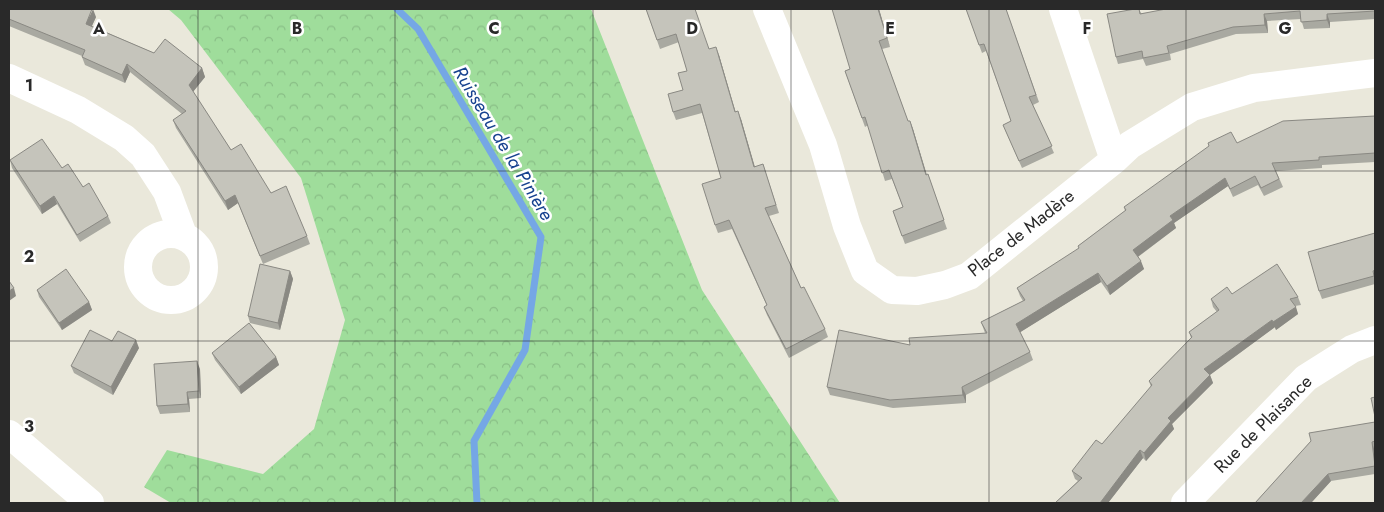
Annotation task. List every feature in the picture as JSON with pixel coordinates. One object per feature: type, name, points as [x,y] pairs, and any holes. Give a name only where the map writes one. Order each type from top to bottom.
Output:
[{"type":"street","name":"Place de Madère","points":[[767,9],[822,145],[847,226],[865,271],[892,290],[917,291],[945,285],[969,276],[1114,160],[1130,145],[1192,107],[1254,88],[1375,73]]},
{"type":"street","points":[[1063,9],[1114,160]]},
{"type":"street","points":[[9,78],[78,110],[124,138],[143,155],[167,192],[183,235]]},
{"type":"street","name":"Rue de Plaisance","points":[[1185,503],[1306,378],[1352,349],[1375,340]]},
{"type":"street","points":[[9,434],[90,503]]},
{"type":"green space","points":[[168,9],[591,9],[702,290],[840,503],[171,503],[144,487],[167,450],[263,474],[314,429],[345,320],[301,178],[181,20]]},
{"type":"building","points":[[9,9],[92,9],[86,24],[154,53],[165,39],[202,68],[189,85],[231,150],[241,144],[271,193],[286,186],[307,236],[260,256],[235,195],[225,201],[173,120],[186,111],[127,64],[122,75],[82,57],[85,50],[9,19]]},
{"type":"building","points":[[646,9],[695,9],[709,49],[716,47],[735,112],[738,111],[754,167],[763,164],[776,205],[765,208],[801,288],[804,287],[825,329],[786,349],[764,307],[767,305],[729,220],[715,225],[702,184],[721,178],[700,104],[673,112],[668,94],[683,90],[678,73],[687,71],[676,34],[657,40]]},
{"type":"building","points":[[832,9],[878,9],[887,38],[879,41],[908,121],[910,121],[926,175],[928,174],[944,220],[902,236],[893,211],[903,207],[889,170],[882,173],[865,117],[862,118],[845,71],[850,69]]},
{"type":"building","points":[[966,9],[1006,9],[1036,95],[1029,97],[1052,146],[1019,161],[1003,125],[1011,121],[984,44],[979,45]]},
{"type":"building","points":[[1139,9],[1140,14],[1166,9],[1375,9],[1375,11],[1327,14],[1327,20],[1301,22],[1300,11],[1264,14],[1265,25],[1233,27],[1167,46],[1169,53],[1143,58],[1142,51],[1116,57],[1107,14]]},
{"type":"building","points":[[1375,116],[1375,153],[1319,157],[1319,160],[1272,163],[1279,179],[1261,188],[1255,176],[1230,189],[1225,178],[1170,216],[1173,220],[1133,250],[1141,261],[1107,286],[1098,273],[1016,324],[1030,352],[962,387],[963,395],[890,400],[827,387],[839,330],[910,345],[909,338],[987,333],[981,322],[1025,300],[1017,288],[1079,248],[1078,246],[1126,210],[1124,207],[1209,146],[1208,143],[1231,132],[1237,143],[1283,121]]},
{"type":"building","points":[[42,139],[62,168],[68,164],[83,187],[89,183],[108,216],[77,235],[54,196],[40,206],[10,160]]},
{"type":"building","points":[[1375,233],[1374,276],[1319,291],[1308,252]]},
{"type":"building","points":[[260,264],[290,271],[278,323],[248,316]]},
{"type":"building","points":[[1277,264],[1298,297],[1290,299],[1296,307],[1273,322],[1272,320],[1204,369],[1210,375],[1168,418],[1171,421],[1144,453],[1140,450],[1100,503],[1055,503],[1082,478],[1072,471],[1096,440],[1102,444],[1152,385],[1149,381],[1192,337],[1189,332],[1219,310],[1211,299],[1227,287],[1232,294]]},
{"type":"building","points":[[66,269],[89,302],[59,323],[37,290]]},
{"type":"building","points":[[9,281],[14,288],[9,291]]},
{"type":"building","points":[[249,323],[276,357],[239,387],[212,353]]},
{"type":"building","points":[[90,330],[112,341],[118,331],[136,340],[111,387],[71,366]]},
{"type":"building","points":[[197,361],[199,391],[187,392],[188,404],[157,406],[154,364]]},
{"type":"building","points":[[1375,397],[1375,417],[1371,398]]},
{"type":"building","points":[[1375,422],[1375,441],[1372,442],[1375,466],[1328,474],[1301,503],[1255,503],[1311,441],[1309,433]]},
{"type":"waterway","name":"Ruisseau de la Pinière","points":[[397,9],[418,29],[541,237],[525,350],[474,441],[477,503]]}]
